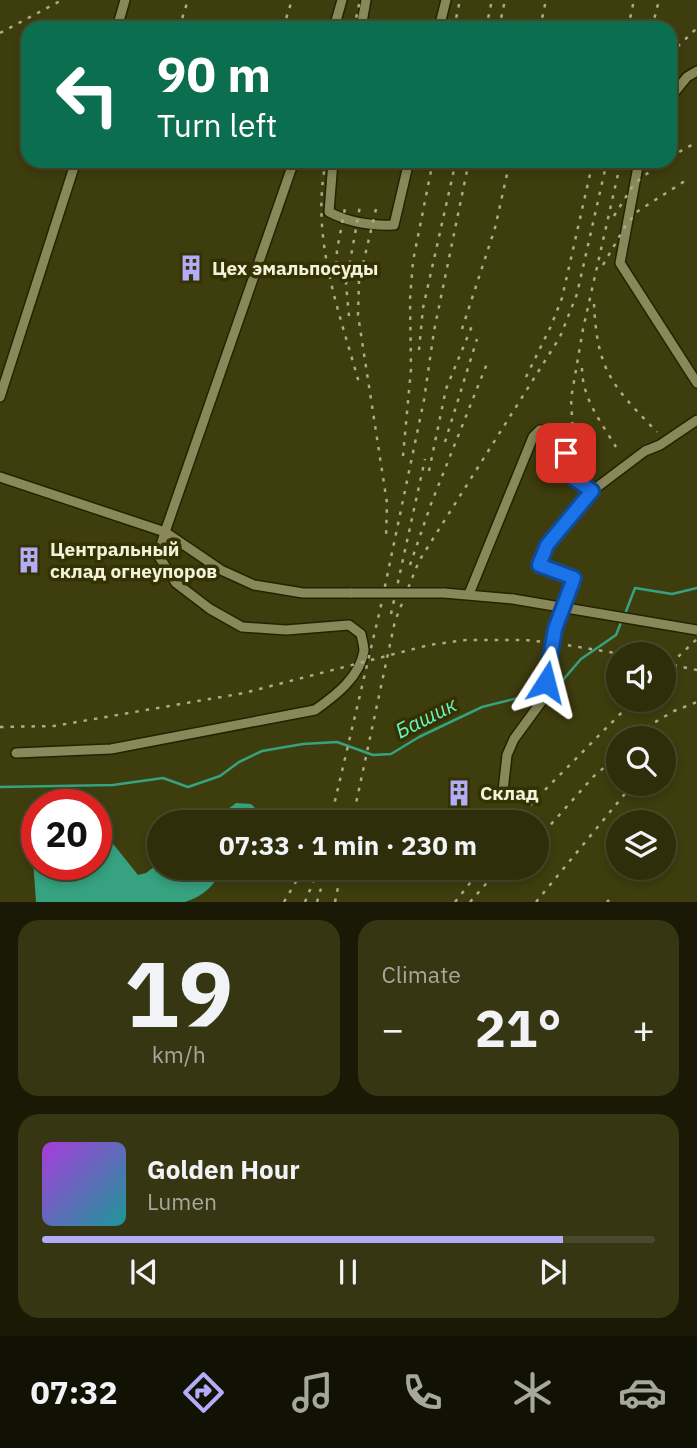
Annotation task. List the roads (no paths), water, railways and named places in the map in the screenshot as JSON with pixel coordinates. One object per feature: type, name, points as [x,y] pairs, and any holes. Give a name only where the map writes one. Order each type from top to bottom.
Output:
[{"type":"lane","points":[[119,21],[125,0]]},
{"type":"lane","points":[[336,21],[342,0]]},
{"type":"lane","points":[[362,21],[366,0]]},
{"type":"lane","points":[[441,21],[446,0]]},
{"type":"lane","points":[[677,89],[697,71]]},
{"type":"lane","points":[[0,397],[74,168]]},
{"type":"lane","points":[[16,753],[111,749],[315,710],[334,697],[354,676],[364,650],[361,634],[349,625],[286,630],[242,627],[210,609],[176,583],[158,555],[292,168]]},
{"type":"lane","points":[[332,168],[329,212],[342,219],[372,226],[394,225],[407,168]]},
{"type":"lane","points":[[638,168],[620,263],[697,383]]},
{"type":"lane","points":[[503,791],[507,755],[514,739],[544,698],[555,629],[574,578],[539,565],[547,545],[592,491],[645,451],[660,445],[697,420]]},
{"type":"lane","points":[[469,594],[533,437],[540,430],[550,432],[566,453],[573,478],[592,491]]},
{"type":"lane","points":[[0,477],[164,532],[220,570],[254,585],[303,593],[469,594],[697,630]]},
{"type":"waterway","name":"Башик","points":[[625,614],[635,588],[672,594],[697,588]]},
{"type":"waterway","name":"Башик","points":[[548,690],[556,688],[581,659],[616,635],[622,620]]},
{"type":"waterway","name":"Башик","points":[[0,787],[113,785],[163,778],[188,787],[220,776],[239,762],[262,751],[303,744],[337,742],[373,755],[391,754],[419,737],[482,707],[542,692]]},
{"type":"railway","points":[[23,21],[62,0]]},
{"type":"railway","points":[[181,21],[188,0]]},
{"type":"railway","points":[[285,21],[292,0]]},
{"type":"railway","points":[[356,21],[360,0]]},
{"type":"railway","points":[[456,21],[460,0]]},
{"type":"railway","points":[[488,21],[492,0]]},
{"type":"railway","points":[[500,21],[505,0]]},
{"type":"railway","points":[[542,21],[546,0]]},
{"type":"railway","points":[[630,21],[634,0]]},
{"type":"railway","points":[[654,21],[659,0]]},
{"type":"railway","points":[[0,33],[21,22]]},
{"type":"railway","points":[[677,47],[697,28]]},
{"type":"railway","points":[[677,153],[697,142]]},
{"type":"railway","points":[[325,168],[322,190],[324,246],[359,383]]},
{"type":"railway","points":[[403,456],[411,369],[410,299],[413,261],[432,168]]},
{"type":"railway","points":[[419,350],[423,308],[454,168]]},
{"type":"railway","points":[[333,810],[380,610],[424,400],[434,331],[468,168]]},
{"type":"railway","points":[[462,329],[495,228],[508,168]]},
{"type":"railway","points":[[526,377],[562,298],[591,168]]},
{"type":"railway","points":[[355,810],[395,621],[419,561],[560,337],[577,294],[605,168]]},
{"type":"railway","points":[[588,464],[573,433],[571,399],[583,329],[619,168]]},
{"type":"railway","points":[[614,216],[634,184],[654,168]]},
{"type":"railway","points":[[603,265],[626,225],[638,211],[688,179]]},
{"type":"railway","points":[[336,275],[337,250],[346,203]]},
{"type":"railway","points":[[349,316],[346,284],[360,206]]},
{"type":"railway","points":[[376,209],[359,281],[358,315],[387,503],[386,538]]},
{"type":"railway","points":[[594,304],[598,342],[608,373],[627,400],[657,432]]},
{"type":"railway","points":[[429,471],[446,389],[474,321]]},
{"type":"railway","points":[[445,442],[477,339]]},
{"type":"railway","points":[[410,565],[431,504],[488,361]]},
{"type":"railway","points":[[582,368],[589,400],[616,447]]},
{"type":"railway","points":[[391,614],[425,459]]},
{"type":"railway","points":[[676,659],[697,639]]},
{"type":"railway","points":[[0,727],[54,726],[244,693],[429,645],[466,640],[526,640],[606,652]]},
{"type":"railway","points":[[676,666],[697,670]]},
{"type":"railway","points":[[648,726],[674,711],[697,702]]},
{"type":"railway","points":[[527,810],[622,712]]},
{"type":"railway","points":[[549,827],[606,766]]},
{"type":"railway","points":[[536,902],[623,796]]},
{"type":"railway","points":[[284,902],[297,880]]},
{"type":"railway","points":[[305,902],[314,880]]},
{"type":"railway","points":[[317,902],[323,880]]},
{"type":"railway","points":[[335,902],[340,880]]},
{"type":"railway","points":[[455,902],[472,880]]},
{"type":"railway","points":[[470,902],[489,880]]},
{"type":"place","name":"Цех эмальпосуды","points":[[191,268]]},
{"type":"place","name":"Центральный склад огнеупоров","points":[[29,560]]},
{"type":"place","name":"Склад","points":[[459,793]]}]
